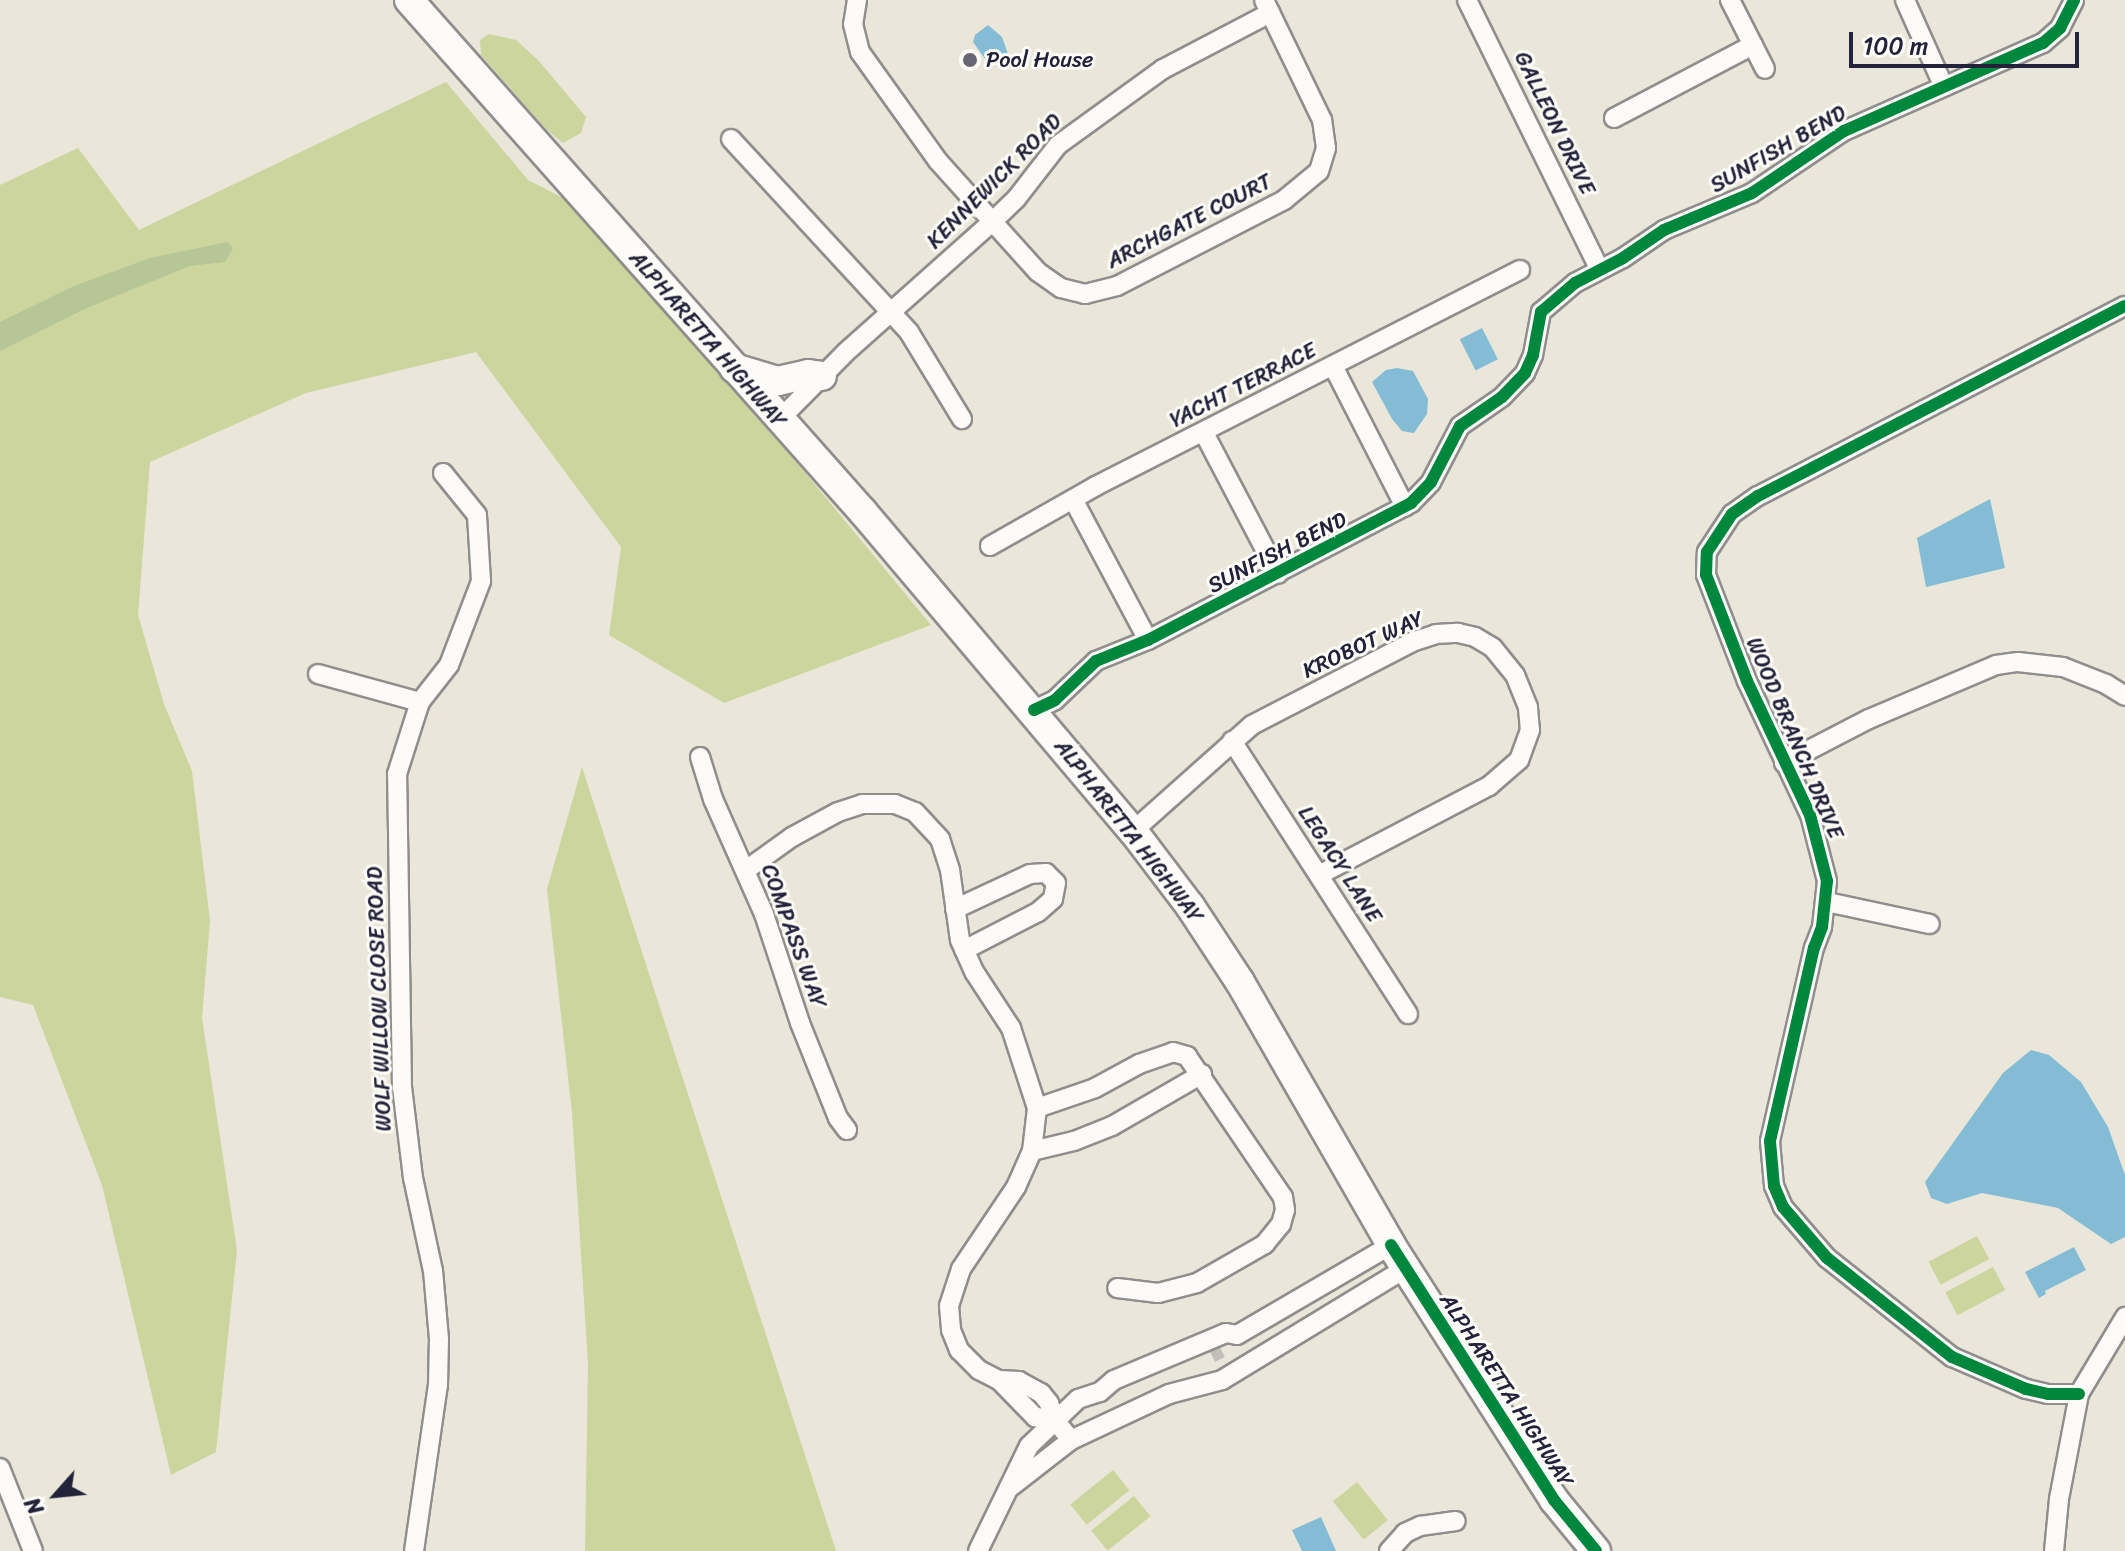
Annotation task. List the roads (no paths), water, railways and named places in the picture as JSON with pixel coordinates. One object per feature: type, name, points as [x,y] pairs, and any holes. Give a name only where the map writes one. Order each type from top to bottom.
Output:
[{"type":"main road","name":"ALPHARETTA HIGHWAY","points":[[409,0],[1034,710],[1133,831],[1240,982],[1398,1257],[1554,1500],[1596,1551]]},
{"type":"main road","points":[[733,367],[778,381],[808,374],[822,376]]},
{"type":"street","name":"ARCHGATE COURT","points":[[857,0],[854,35],[865,61],[938,161],[991,223],[1046,279],[1072,292],[1091,293],[1117,286],[1284,200],[1319,171],[1326,148],[1322,120],[1267,6]]},
{"type":"street","name":"GALLEON DRIVE","points":[[1467,0],[1599,268]]},
{"type":"street","points":[[1730,0],[1765,69]]},
{"type":"street","points":[[1905,0],[1944,87]]},
{"type":"street","name":"SUNFISH BEND","points":[[1034,710],[1055,700],[1096,661],[1148,640],[1405,507],[1431,482],[1455,430],[1508,392],[1525,373],[1533,355],[1538,319],[1546,306],[1599,268],[1623,258],[1664,230],[1752,193],[1844,131],[2048,40],[2066,21],[2074,0]]},
{"type":"street","name":"KENNEWICK ROAD","points":[[779,420],[822,376],[1016,199],[1058,145],[1163,69],[1267,6]]},
{"type":"street","points":[[1614,118],[1753,45]]},
{"type":"street","points":[[731,139],[892,311],[909,332],[962,419]]},
{"type":"street","name":"YACHT TERRACE","points":[[990,546],[1096,486],[1520,270]]},
{"type":"street","name":"WOOD BRANCH DRIVE","points":[[2079,1394],[2048,1394],[2026,1389],[1952,1357],[1827,1258],[1783,1207],[1774,1186],[1770,1141],[1827,902],[1827,881],[1818,837],[1706,575],[1707,552],[1718,532],[1732,514],[1758,496],[2125,306]]},
{"type":"street","points":[[1333,366],[1405,507]]},
{"type":"street","points":[[1204,433],[1278,574]]},
{"type":"street","name":"WOLF WILLOW CLOSE ROAD","points":[[414,1551],[438,1385],[439,1339],[433,1271],[406,1133],[400,1064],[397,774],[420,702],[449,665],[481,581],[477,515],[443,473]]},
{"type":"street","points":[[1074,501],[1148,640]]},
{"type":"street","name":"KROBOT WAY","points":[[1133,831],[1176,796],[1252,725],[1424,637],[1447,632],[1475,637],[1493,648],[1508,665],[1526,698],[1530,718],[1524,751],[1513,768],[1489,786],[1319,875]]},
{"type":"street","points":[[1784,763],[1869,719],[1996,665],[2018,662],[2063,667],[2085,674],[2125,696]]},
{"type":"street","points":[[318,674],[420,702]]},
{"type":"street","name":"LEGACY LANE","points":[[1232,741],[1408,1014]]},
{"type":"street","name":"COMPASS WAY","points":[[700,757],[713,799],[746,870],[800,1023],[838,1118],[847,1130]]},
{"type":"street","points":[[746,870],[792,837],[838,812],[873,802],[895,804],[915,812],[940,839],[950,870],[964,950],[1011,1028],[1037,1108],[1032,1151],[1016,1187],[961,1269],[949,1306],[951,1330],[959,1350],[979,1370],[999,1380],[1019,1381],[1041,1393],[1049,1403],[1054,1419],[1071,1440]]},
{"type":"street","points":[[955,909],[1030,874],[1046,873],[1056,883],[1053,899],[1038,912],[964,950]]},
{"type":"street","points":[[1827,902],[1930,924]]},
{"type":"street","points":[[1037,1108],[1095,1088],[1139,1064],[1173,1052],[1187,1056],[1283,1197],[1285,1210],[1281,1224],[1265,1244],[1197,1283],[1158,1293],[1117,1288]]},
{"type":"street","points":[[1032,1151],[1074,1141],[1112,1126],[1202,1074]]},
{"type":"street","points":[[978,1551],[1012,1486],[1020,1460],[1054,1419],[1078,1399],[1100,1392],[1114,1380],[1216,1351],[1237,1335],[1398,1257]]},
{"type":"street","points":[[1012,1486],[1071,1440],[1186,1389],[1222,1380],[1251,1364],[1398,1257]]},
{"type":"street","points":[[2054,1551],[2059,1499],[2079,1394],[2125,1317]]},
{"type":"street","points":[[1174,1362],[1226,1333],[1237,1335]]},
{"type":"street","points":[[1174,1362],[1186,1389]]},
{"type":"street","points":[[0,1468],[33,1551]]},
{"type":"street","points":[[1389,1551],[1405,1533],[1420,1526],[1456,1521]]},
{"type":"water","points":[[988,25],[1002,37],[1008,54],[994,64],[988,63],[973,42],[975,35]]},
{"type":"water","points":[[1482,328],[1498,359],[1476,371],[1460,339]]},
{"type":"water","points":[[1397,368],[1413,371],[1428,399],[1427,414],[1414,433],[1402,431],[1392,419],[1372,382],[1386,370]]},
{"type":"water","points":[[1990,499],[2005,568],[1926,587],[1917,538]]},
{"type":"water","points":[[2031,1050],[2049,1055],[2081,1082],[2108,1127],[2125,1175],[2125,1237],[2111,1244],[2058,1208],[1982,1193],[1947,1204],[1931,1198],[1925,1182],[2003,1073]]},
{"type":"water","points":[[2074,1247],[2086,1270],[2045,1291],[2046,1294],[2039,1298],[2025,1272]]},
{"type":"water","points":[[1321,1517],[1336,1551],[1302,1551],[1292,1530]]},
{"type":"tunnel","points":[[1211,1354],[1221,1349]]},
{"type":"place","name":"Pool House","points":[[970,60]]}]
